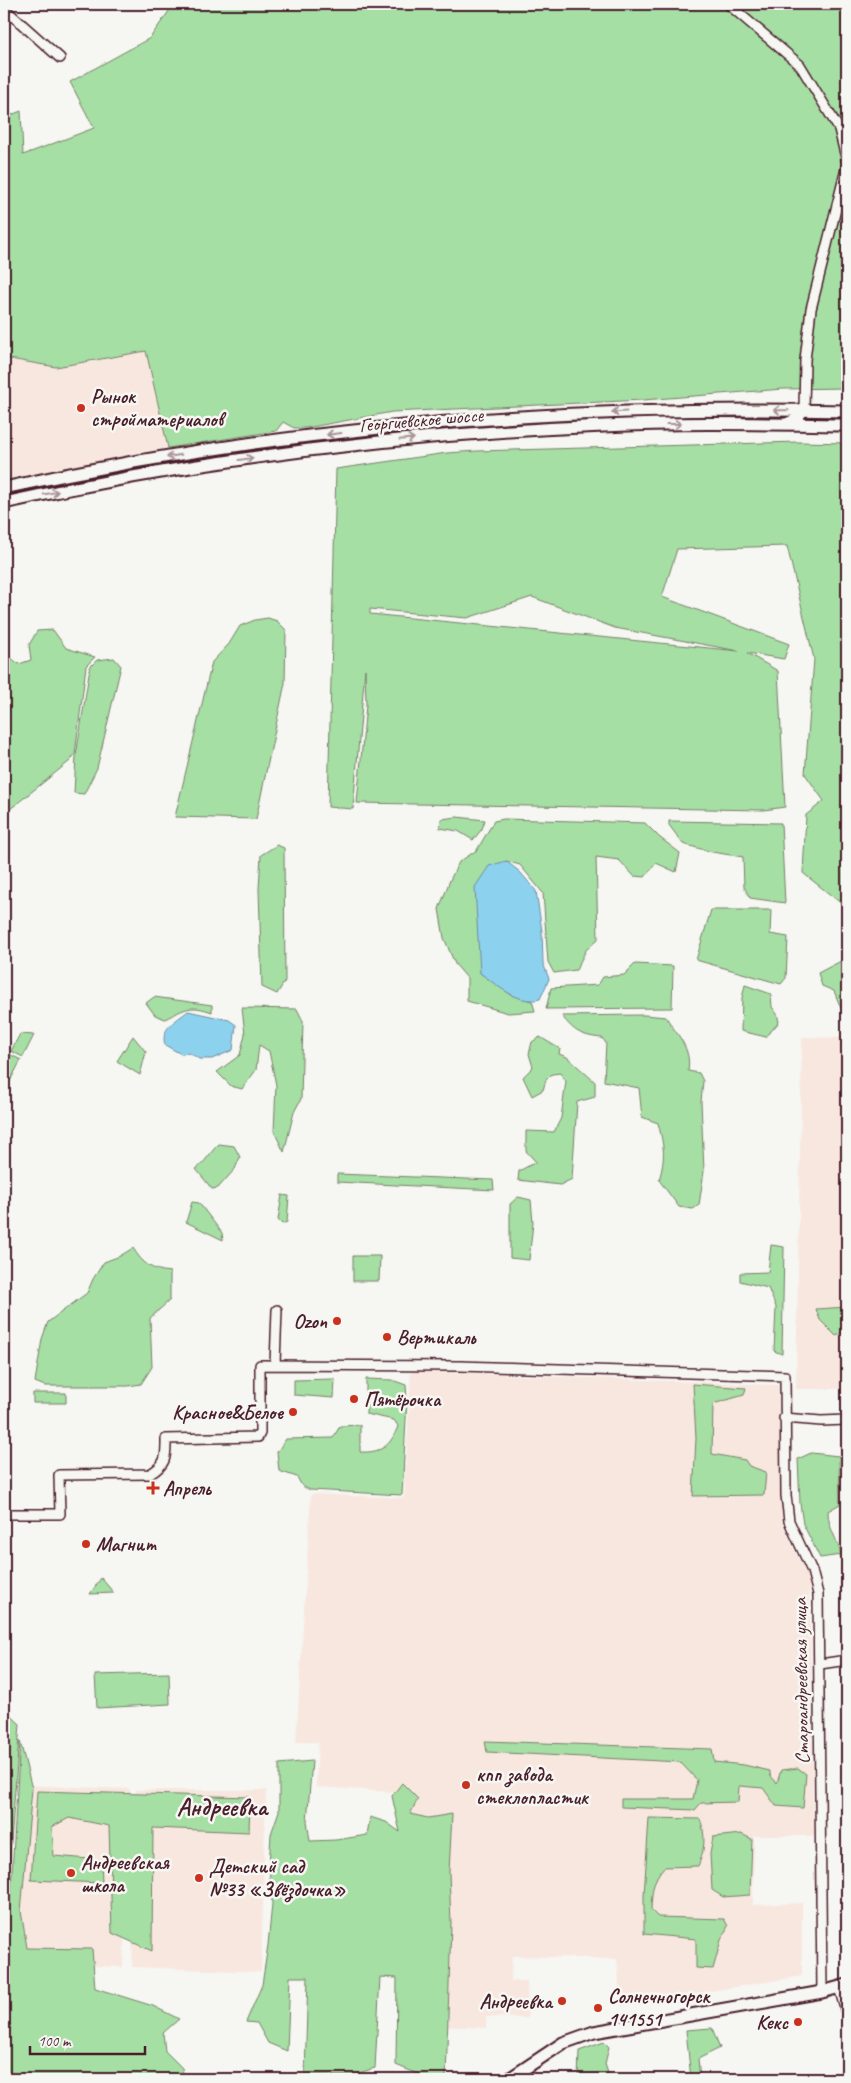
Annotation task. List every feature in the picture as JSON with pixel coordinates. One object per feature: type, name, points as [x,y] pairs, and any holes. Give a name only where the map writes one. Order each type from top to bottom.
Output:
[{"type":"main road","name":"Георгиевское шоссе","points":[[4,488],[46,478],[204,451],[365,430],[523,417],[624,412],[847,411]]},
{"type":"main road","name":"Георгиевское шоссе","points":[[4,503],[61,491],[244,459],[385,442],[522,430],[602,426],[847,425]]},
{"type":"main road","points":[[508,2079],[563,2043],[594,2032],[822,1992],[843,1986]]},
{"type":"street","points":[[13,4],[5,13],[60,58]]},
{"type":"street","points":[[728,4],[800,65],[839,129],[847,164],[810,309],[805,360],[804,410],[798,417],[783,424]]},
{"type":"street","points":[[4,1514],[60,1514],[59,1475],[150,1474],[159,1469],[166,1460],[166,1439],[258,1437],[260,1365],[275,1364],[277,1310]]},
{"type":"street","name":"Староандреевская улица","points":[[275,1364],[460,1366],[785,1376],[786,1495],[789,1521],[812,1571],[818,1594],[822,1992]]},
{"type":"street","points":[[784,1418],[821,1421],[847,1420]]},
{"type":"street","points":[[820,1664],[847,1660]]},
{"type":"street","points":[[843,1986],[847,2016]]},
{"type":"shaded area","name":"Рынок стройматериалов","points":[[146,351],[168,448],[4,480],[4,358],[56,367]]},
{"type":"shaded area","points":[[802,1037],[847,1038],[847,1389],[796,1389]]},
{"type":"shaded area","points":[[411,1371],[778,1385],[783,1525],[809,1580],[814,1836],[754,1836],[753,1905],[802,1903],[802,1976],[621,2006],[617,1959],[512,1956],[511,1981],[527,1981],[528,2018],[486,2017],[486,2028],[435,2026],[411,1830],[411,1793],[316,1787],[318,1742],[296,1742],[311,1494],[404,1498]]},
{"type":"shaded area","name":"Андреевская школа","points":[[19,1785],[130,1789],[123,1967],[12,1963]]},
{"type":"shaded area","name":"Детский сад №33 «Звёздочка»","points":[[136,1790],[266,1790],[261,1972],[132,1967]]},
{"type":"green space","points":[[174,4],[847,4],[847,388],[783,389],[643,400],[392,412],[306,428],[294,428],[283,422],[276,431],[168,448],[146,351],[56,367],[4,358],[4,118],[21,111],[23,155],[94,128],[70,82],[150,38]]},
{"type":"green space","points":[[700,416],[701,419],[475,429],[4,499],[4,495],[90,477],[263,448],[437,429],[525,422]]},
{"type":"green space","points":[[799,442],[847,443],[847,908],[803,873],[806,815],[824,801],[805,774],[814,659],[787,546],[677,549],[662,597],[789,644],[784,659],[747,653],[778,671],[785,807],[764,810],[357,803],[366,705],[365,669],[353,809],[328,807],[336,469],[447,453]],"holes":[[[532,597],[615,628],[739,651],[370,614],[370,609],[467,618]]]},
{"type":"green space","points":[[268,618],[277,621],[286,630],[285,683],[256,819],[175,817],[212,662],[229,644],[240,626],[255,620]]},
{"type":"green space","points":[[53,630],[66,648],[95,657],[86,666],[75,754],[70,761],[4,814],[4,653],[19,664],[31,660],[29,645],[37,631]]},
{"type":"green space","points":[[114,658],[121,666],[97,768],[84,794],[74,793],[76,756],[90,667],[97,660]]},
{"type":"green space","points":[[457,817],[485,820],[482,829],[473,840],[458,831],[440,828],[441,819]]},
{"type":"green space","points":[[504,819],[645,823],[659,837],[680,853],[676,872],[656,863],[645,877],[634,876],[619,860],[596,857],[598,939],[586,950],[576,970],[554,973],[548,962],[543,893],[520,865],[506,861],[480,973],[513,996],[532,1001],[535,1011],[508,1013],[467,1001],[467,978],[455,964],[444,938],[439,909],[459,862],[477,850],[494,821]]},
{"type":"green space","points":[[669,821],[781,823],[785,903],[750,898],[744,887],[743,857],[712,852],[683,844],[669,825]]},
{"type":"green space","points":[[277,845],[284,848],[285,981],[277,994],[262,987],[259,889],[261,855]]},
{"type":"green space","points":[[711,910],[771,910],[770,934],[788,937],[786,978],[781,984],[696,960]]},
{"type":"green space","points":[[847,943],[847,1014],[843,1013],[834,991],[822,986],[818,973],[841,961]]},
{"type":"green space","points":[[635,964],[673,966],[672,1008],[546,1009],[551,988],[598,985],[603,977],[624,975]]},
{"type":"green space","points":[[745,985],[771,994],[772,1007],[777,1014],[779,1022],[766,1037],[741,1031],[742,998]]},
{"type":"green space","points":[[154,997],[212,1005],[212,1012],[193,1008],[165,1019],[155,1015],[146,1003]]},
{"type":"green space","points":[[242,1008],[297,1009],[303,1021],[301,1099],[294,1112],[284,1152],[274,1131],[276,1085],[269,1051],[259,1045],[256,1070],[242,1089],[231,1086],[217,1072],[240,1055],[245,1034]]},
{"type":"green space","points":[[644,1015],[666,1017],[686,1049],[689,1063],[688,1071],[699,1073],[703,1081],[701,1102],[704,1171],[699,1205],[693,1209],[679,1207],[659,1180],[663,1158],[662,1138],[658,1123],[642,1117],[639,1088],[604,1081],[606,1043],[602,1038],[579,1032],[570,1026],[562,1016]]},
{"type":"green space","points":[[20,1034],[34,1035],[23,1057],[11,1051]]},
{"type":"green space","points":[[133,1036],[146,1052],[140,1075],[117,1061]]},
{"type":"green space","points":[[540,1037],[560,1049],[559,1054],[567,1057],[595,1082],[595,1097],[577,1102],[572,1179],[560,1185],[518,1180],[519,1171],[536,1162],[526,1151],[526,1131],[554,1132],[561,1118],[566,1081],[560,1073],[552,1074],[546,1080],[543,1090],[532,1096],[523,1077],[533,1067],[529,1054],[532,1042]]},
{"type":"green space","points":[[9,1054],[21,1060],[10,1081],[4,1078],[4,1065]]},
{"type":"green space","points":[[219,1144],[234,1146],[240,1157],[235,1169],[218,1188],[212,1189],[196,1169]]},
{"type":"green space","points":[[337,1174],[493,1180],[494,1190],[337,1182]]},
{"type":"green space","points":[[282,1195],[289,1196],[287,1222],[282,1224],[278,1220]]},
{"type":"green space","points":[[518,1197],[531,1200],[533,1223],[529,1260],[510,1258],[510,1204]]},
{"type":"green space","points":[[192,1202],[199,1203],[222,1233],[223,1240],[186,1222]]},
{"type":"green space","points":[[771,1245],[784,1247],[782,1354],[774,1351],[776,1307],[768,1288],[740,1281],[740,1273],[768,1272]]},
{"type":"green space","points":[[133,1248],[148,1265],[158,1270],[170,1272],[170,1300],[150,1318],[152,1367],[141,1384],[128,1386],[45,1386],[35,1382],[42,1339],[48,1322],[87,1293],[104,1262],[120,1256]]},
{"type":"green space","points":[[353,1256],[380,1256],[379,1281],[353,1281]]},
{"type":"green space","points":[[847,1307],[847,1329],[836,1336],[820,1320],[816,1309]]},
{"type":"green space","points":[[335,1379],[334,1398],[294,1395],[294,1380]]},
{"type":"green space","points":[[366,1379],[392,1380],[406,1385],[407,1400],[402,1495],[310,1490],[302,1486],[297,1477],[279,1471],[277,1452],[286,1439],[333,1438],[340,1426],[360,1425],[360,1452],[374,1451],[384,1447],[392,1439],[398,1426],[394,1420],[366,1414]]},
{"type":"green space","points":[[693,1384],[746,1388],[744,1395],[713,1404],[712,1454],[745,1460],[749,1466],[766,1472],[764,1495],[693,1496],[696,1438]]},
{"type":"green space","points":[[33,1393],[66,1393],[66,1403],[33,1403]]},
{"type":"green space","points":[[811,1453],[839,1456],[840,1504],[828,1511],[828,1517],[841,1555],[820,1558],[803,1524],[798,1459]]},
{"type":"green space","points":[[101,1578],[114,1593],[90,1594]]},
{"type":"green space","points":[[169,1673],[170,1704],[97,1708],[95,1675]]},
{"type":"green space","points":[[4,1709],[20,1724],[4,1934]]},
{"type":"green space","points":[[20,1741],[32,1789],[21,1911],[27,1948],[92,1949],[95,1988],[153,2006],[179,2019],[163,2033],[165,2051],[182,2068],[184,2079],[4,2079],[4,1958],[11,1889]]},
{"type":"green space","points":[[485,1741],[712,1749],[714,1762],[744,1765],[770,1771],[770,1775],[777,1783],[781,1770],[798,1768],[806,1774],[803,1808],[776,1806],[763,1788],[739,1786],[738,1802],[701,1803],[695,1810],[621,1807],[621,1799],[693,1799],[697,1780],[680,1762],[487,1752]]},
{"type":"green space","points":[[312,1761],[307,1821],[310,1841],[336,1840],[367,1835],[370,1817],[386,1822],[400,1832],[392,1796],[402,1783],[418,1799],[410,1814],[428,1818],[452,1814],[449,1872],[451,1923],[446,2079],[430,2079],[396,2065],[397,1978],[380,1977],[375,2068],[349,2076],[305,2075],[308,1977],[290,1977],[287,2051],[268,2043],[257,2023],[246,2022],[262,1985],[268,1945],[272,1904],[269,1866],[271,1834],[279,1811],[279,1764]]},
{"type":"green space","points":[[37,1791],[250,1797],[249,1832],[153,1828],[152,1951],[112,1933],[109,1826],[69,1818],[52,1827],[54,1856],[101,1860],[102,1883],[31,1880]]},
{"type":"green space","points":[[649,1818],[700,1819],[704,1842],[698,1866],[664,1867],[655,1882],[652,1892],[651,1910],[658,1917],[724,1919],[728,1926],[721,1940],[713,1969],[696,1968],[696,1939],[644,1934],[644,1895]]},
{"type":"green space","points":[[741,1834],[752,1839],[750,1895],[723,1897],[712,1890],[710,1854],[713,1837]]},
{"type":"green space","points":[[712,2028],[720,2048],[698,2059],[700,2079],[691,2079],[686,2030]]},
{"type":"green space","points":[[604,2042],[609,2047],[605,2064],[610,2079],[578,2079],[579,2051]]},
{"type":"water","points":[[506,861],[520,872],[536,891],[542,931],[543,963],[549,979],[540,999],[532,1000],[516,997],[480,973],[475,887],[489,866]]},
{"type":"water","points":[[188,1011],[229,1020],[236,1025],[233,1050],[212,1059],[199,1059],[190,1053],[181,1054],[165,1045],[164,1039],[167,1029]]},
{"type":"place","name":"Рынок стройматериалов","points":[[81,408]]},
{"type":"place","name":"Ozon","points":[[337,1321]]},
{"type":"place","name":"Вертикаль","points":[[387,1337]]},
{"type":"place","name":"Пятёрочка","points":[[354,1399]]},
{"type":"place","name":"Красное&Белое","points":[[293,1412]]},
{"type":"place","name":"Апрель","points":[[153,1488]]},
{"type":"place","name":"Магнит","points":[[86,1544]]},
{"type":"place","name":"кпп завода стеклопластик","points":[[466,1785]]},
{"type":"place","name":"Андреевская школа","points":[[71,1873]]},
{"type":"place","name":"Детский сад №33 «Звёздочка»","points":[[199,1878]]},
{"type":"place","name":"Андреевка","points":[[562,2001]]},
{"type":"place","name":"Солнечногорск 141551","points":[[598,2008]]},
{"type":"place","name":"Кекс","points":[[798,2022]]},
{"type":"district","name":"Андреевка","points":[[222,1807]]}]
